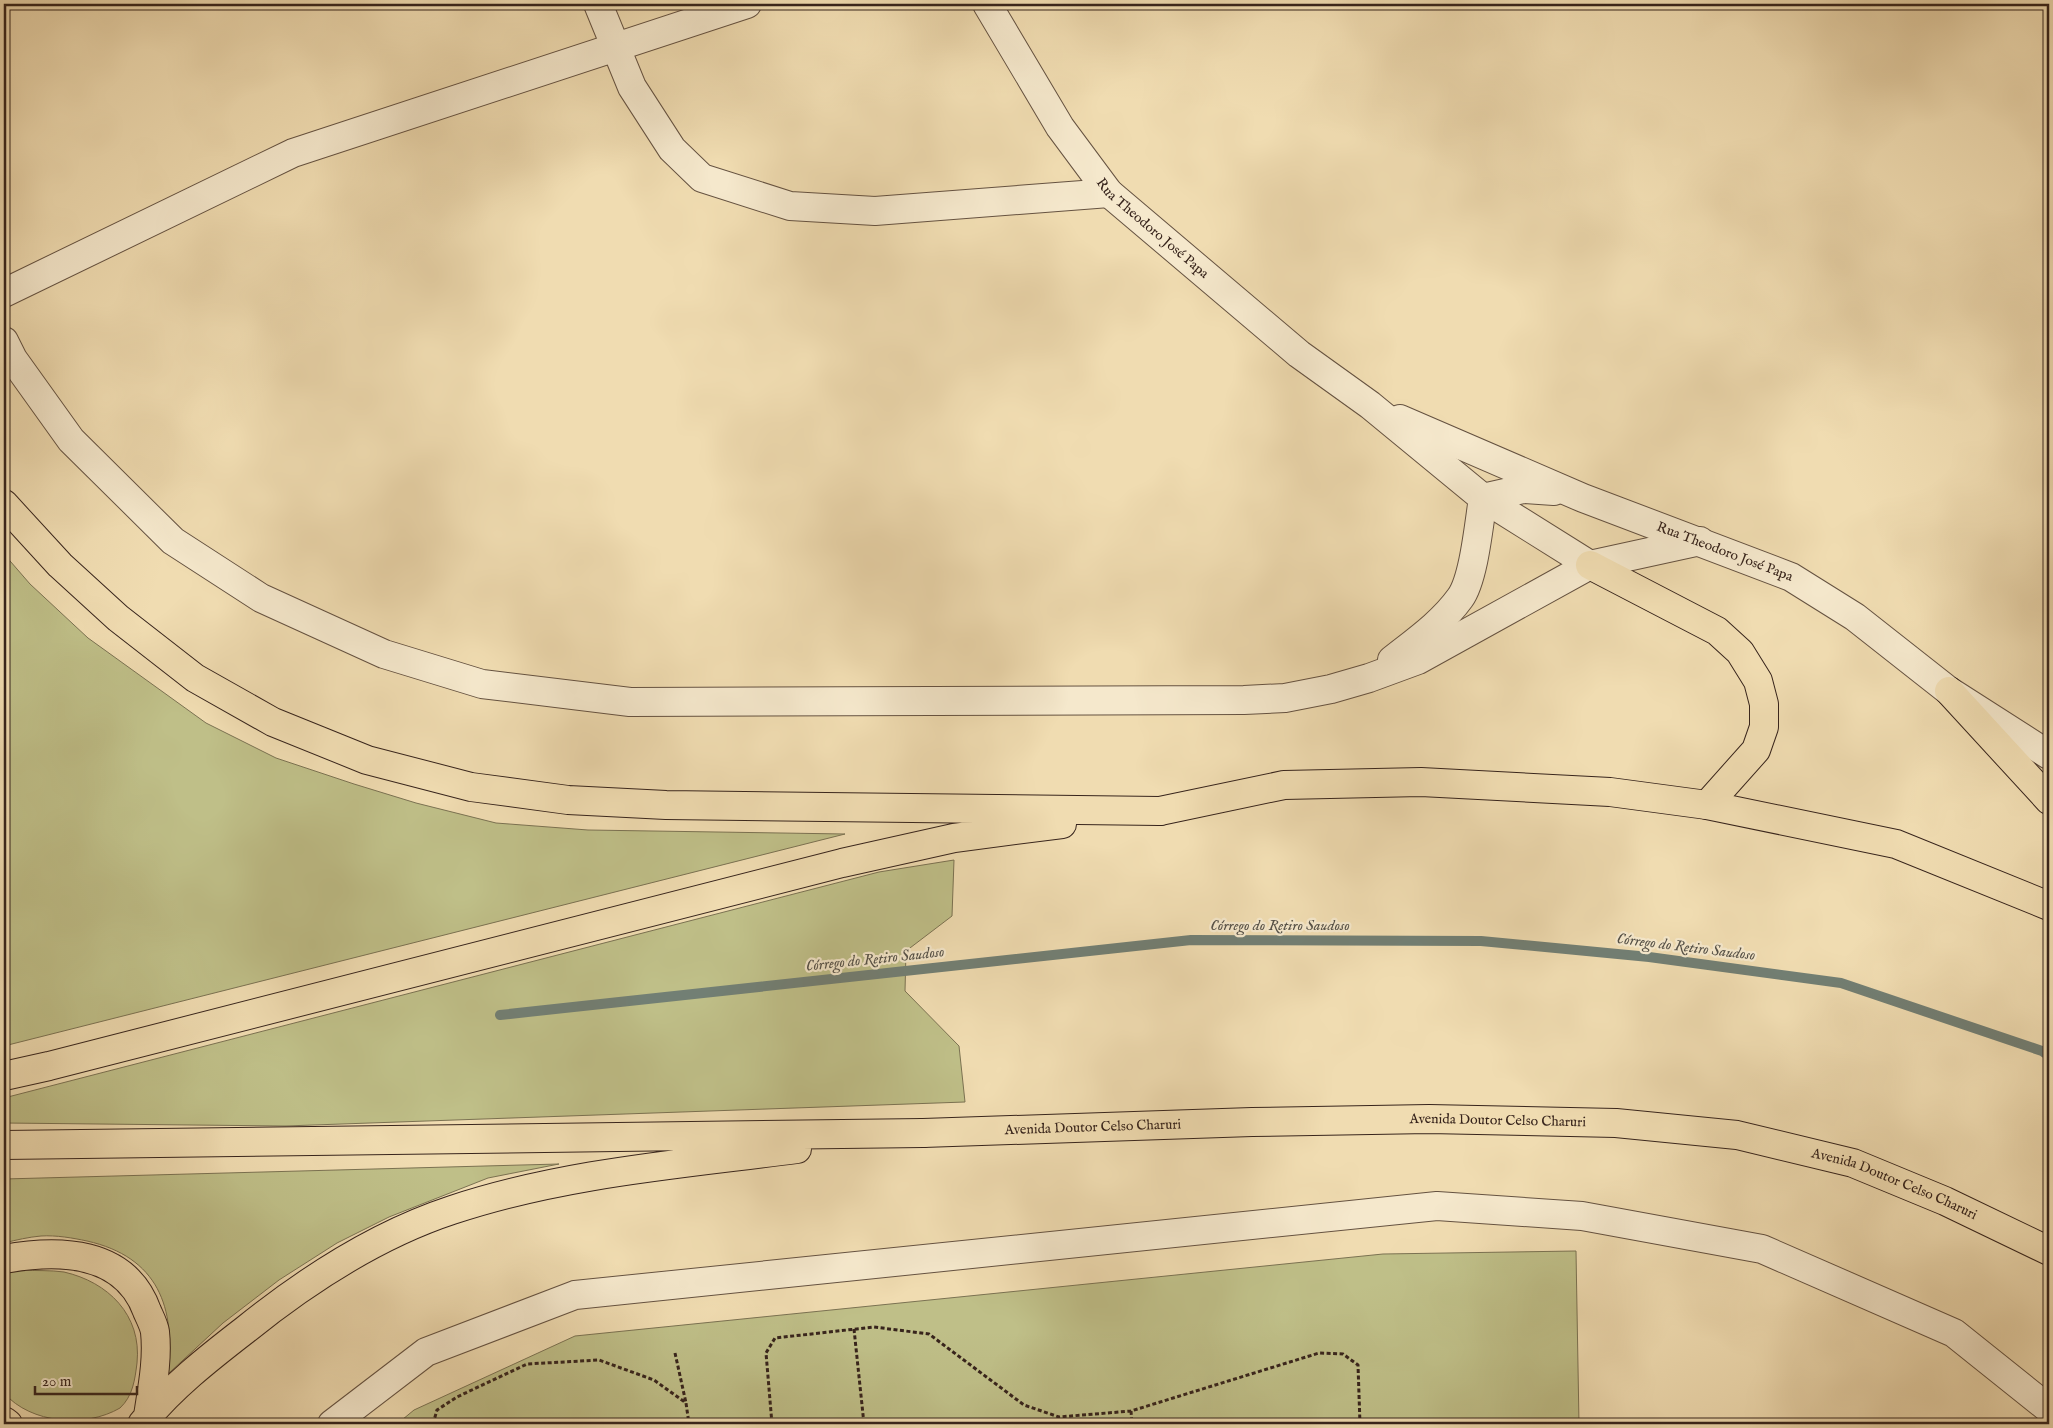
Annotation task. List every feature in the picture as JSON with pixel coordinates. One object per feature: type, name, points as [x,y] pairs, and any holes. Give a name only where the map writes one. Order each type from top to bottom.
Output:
[{"type":"main road","points":[[4,504],[60,565],[118,618],[195,678],[273,722],[367,760],[471,787],[549,798],[627,803],[1160,811]]},
{"type":"main road","points":[[1590,565],[1717,631],[1740,652],[1758,681],[1764,704],[1764,727],[1756,750],[1707,805]]},
{"type":"main road","points":[[1950,691],[2049,800]]},
{"type":"main road","points":[[4,1076],[842,863],[954,838],[1160,811],[1284,785],[1421,782],[1610,792],[1707,805],[1896,844],[2049,906]]},
{"type":"main road","name":"Avenida Doutor Celso Charuri","points":[[923,1133],[1242,1122],[1429,1119],[1616,1123],[1737,1135],[1853,1163],[1945,1201],[2049,1251]]},
{"type":"main road","points":[[4,1145],[923,1133]]},
{"type":"main road","points":[[142,1422],[208,1359],[263,1315],[324,1272],[395,1233],[452,1210],[519,1192],[604,1174],[923,1133]]},
{"type":"main road","points":[[4,1259],[27,1255],[67,1254],[96,1260],[120,1272],[141,1294],[155,1331],[155,1362],[142,1422]]},
{"type":"main road","points":[[4,1421],[8,1424]]},
{"type":"street","points":[[598,4],[632,87],[667,141],[702,178],[790,206],[875,211],[1109,193]]},
{"type":"street","points":[[4,293],[293,153],[746,4]]},
{"type":"street","name":"Rua Theodoro José Papa","points":[[987,4],[1060,127],[1109,193],[1299,354],[1370,406],[1483,498],[1590,565]]},
{"type":"street","points":[[4,341],[13,359],[71,440],[173,541],[261,598],[384,654],[482,684],[630,702],[1234,700],[1285,698],[1332,689],[1418,660],[1590,565],[1700,541]]},
{"type":"street","name":"Rua Theodoro José Papa","points":[[1370,406],[1583,498],[1791,576],[1855,617],[1950,691],[2049,755]]},
{"type":"street","points":[[1369,678],[1433,628],[1461,597],[1475,556],[1483,498],[1509,491],[1544,489],[1583,498]]},
{"type":"street","points":[[332,1424],[426,1352],[575,1295],[1437,1206],[1582,1216],[1762,1249],[1954,1333],[2049,1409]]},
{"type":"path","points":[[772,1424],[766,1353],[775,1338],[874,1327],[929,1334],[1024,1406],[1059,1417],[1131,1411],[1318,1353],[1343,1354],[1358,1365],[1360,1424]]},
{"type":"path","points":[[854,1329],[864,1424]]},
{"type":"path","points":[[675,1353],[689,1424]]},
{"type":"path","points":[[433,1424],[437,1410],[457,1397],[527,1364],[599,1360],[654,1380],[686,1403]]},
{"type":"path","points":[[1131,1411],[1132,1424]]},
{"type":"green space","points":[[4,554],[30,584],[88,638],[206,723],[276,758],[354,784],[416,803],[496,823],[588,830],[845,834],[4,1046]]},
{"type":"green space","points":[[954,860],[952,916],[906,951],[905,991],[959,1046],[965,1102],[285,1126],[4,1123],[4,1098],[879,872]]},
{"type":"green space","points":[[559,1164],[488,1178],[389,1217],[337,1243],[279,1280],[223,1323],[168,1374],[169,1327],[165,1307],[157,1288],[146,1272],[131,1259],[111,1249],[87,1241],[64,1237],[41,1236],[4,1243],[4,1179]]},
{"type":"green space","points":[[1576,1251],[1579,1424],[397,1424],[414,1410],[575,1336],[1383,1254]]},
{"type":"green space","points":[[22,1270],[59,1271],[80,1277],[95,1284],[119,1303],[128,1316],[134,1330],[137,1346],[137,1363],[133,1387],[128,1398],[120,1408],[91,1418],[59,1420],[29,1411],[15,1403],[4,1393],[4,1273]]},
{"type":"waterway","name":"Córrego do Retiro Saudoso","points":[[500,1015],[1191,940],[1481,941],[1649,957],[1841,983],[2042,1051],[2049,1056]]}]
